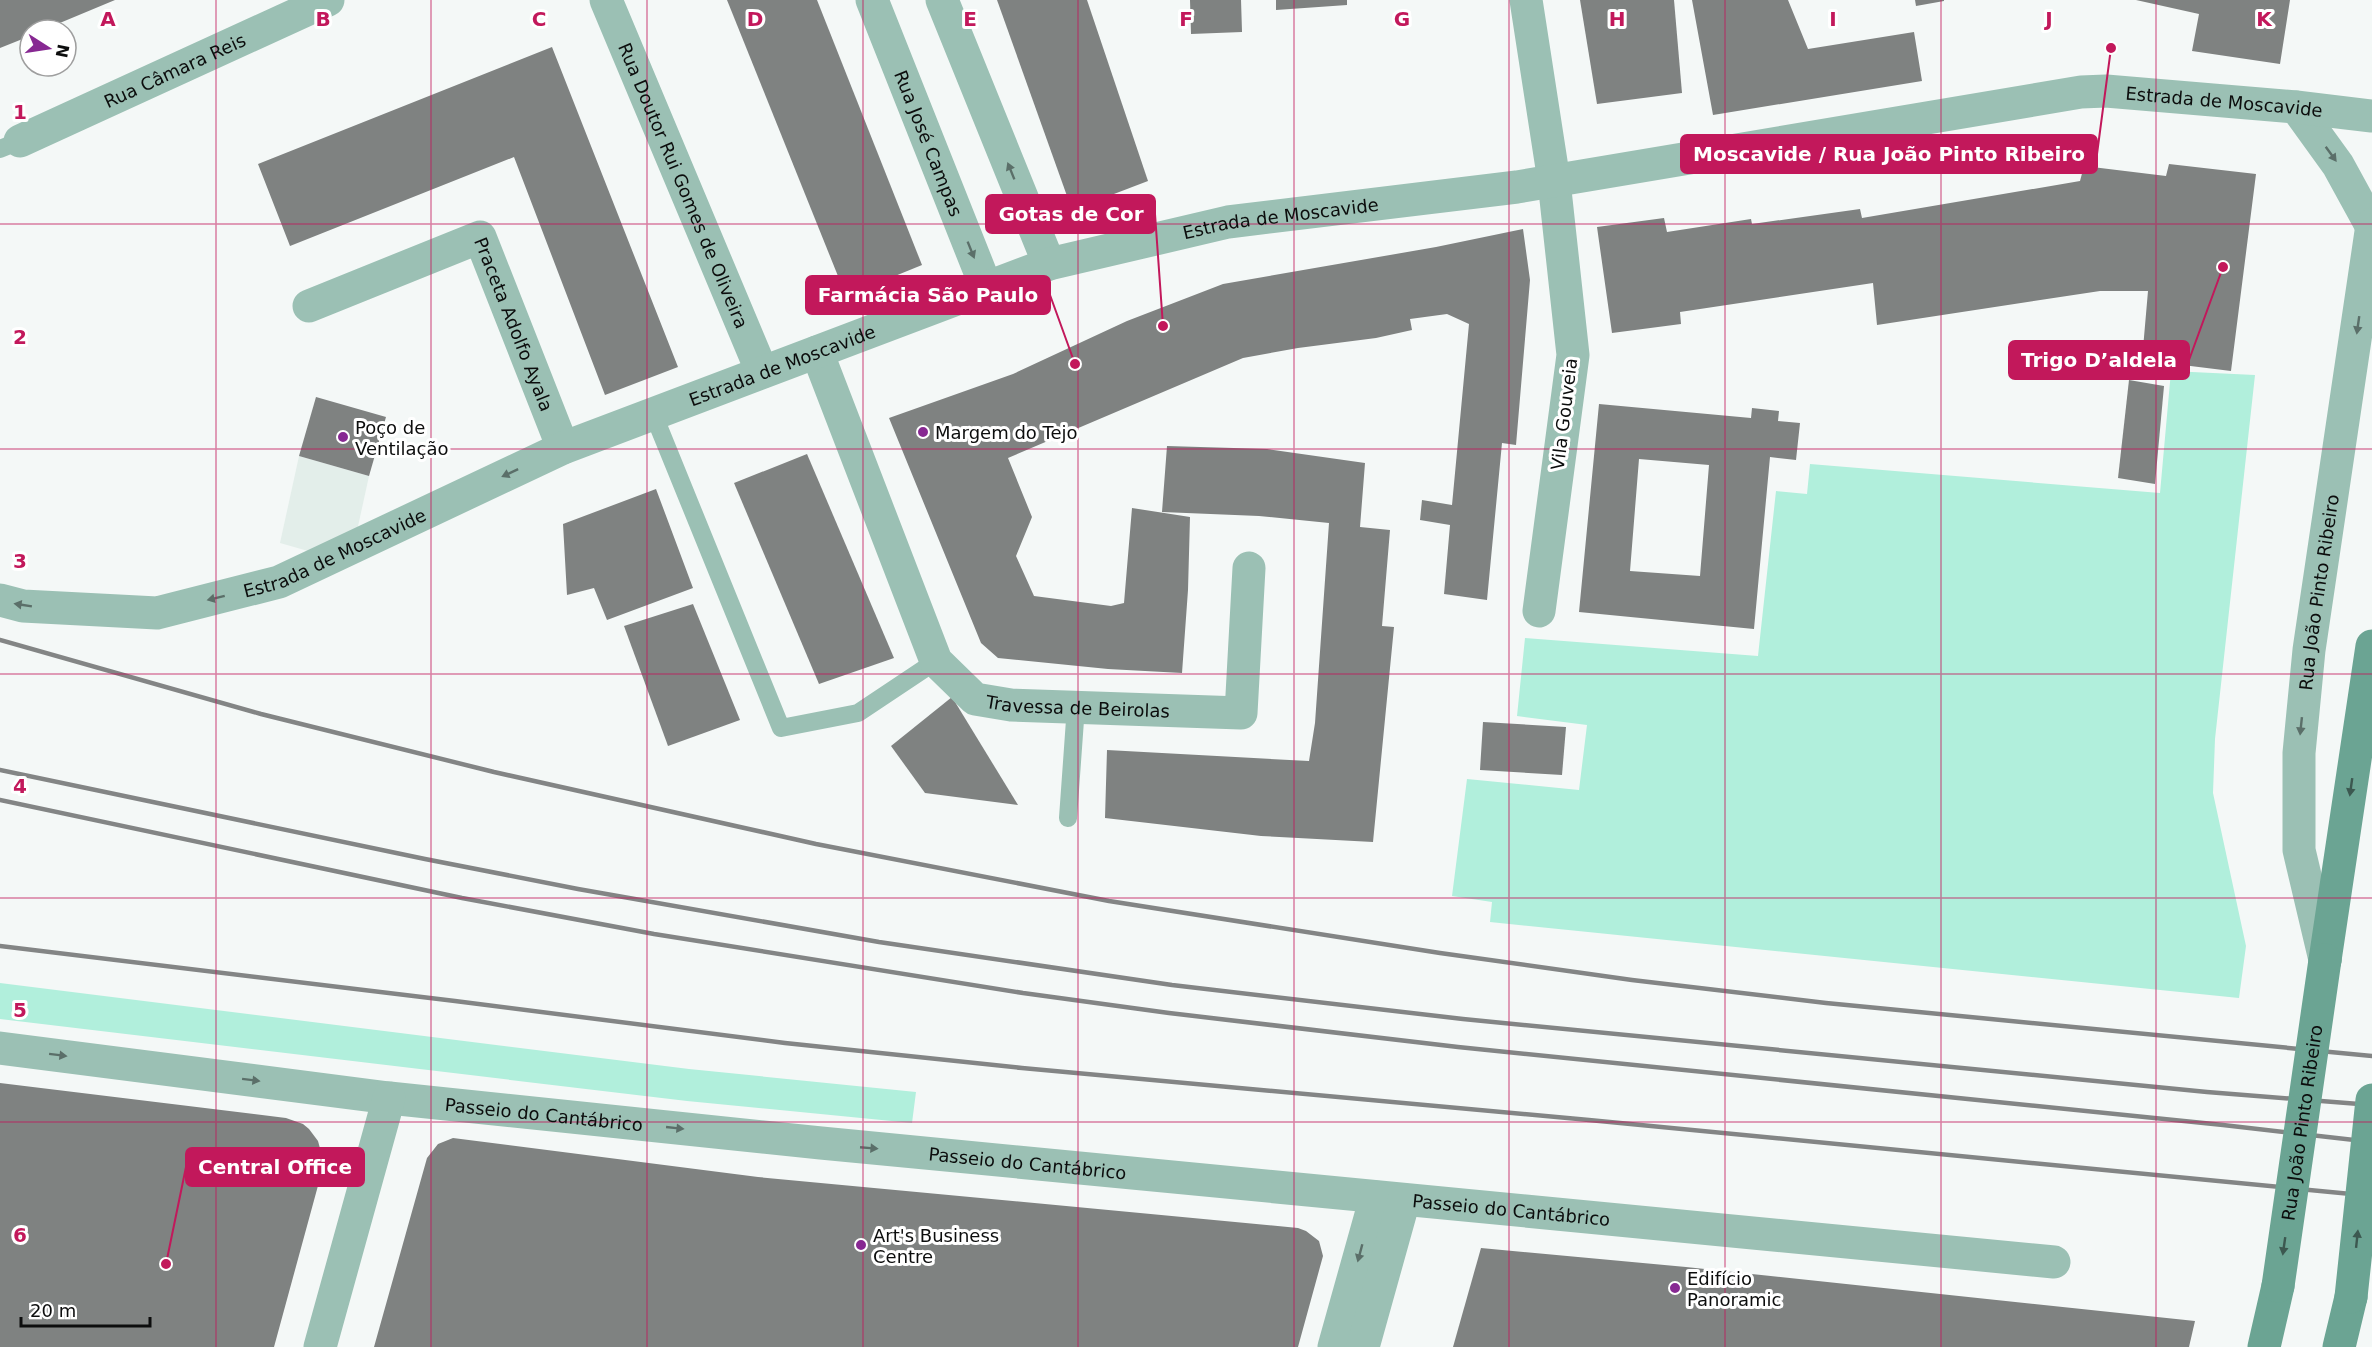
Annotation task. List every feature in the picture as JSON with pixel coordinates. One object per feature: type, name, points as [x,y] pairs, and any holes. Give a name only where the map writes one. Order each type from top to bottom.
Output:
[{"type":"main road","name":"Rua João Pinto Ribeiro","points":[[2264,1347],[2278,1286],[2372,646]]},
{"type":"main road","points":[[2339,1347],[2351,1297],[2372,1100]]},
{"type":"street","name":"Rua Câmara Reis","points":[[10,145],[328,0]]},
{"type":"street","name":"Rua Doutor Rui Gomes de Oliveira","points":[[606,0],[762,372]]},
{"type":"street","name":"Rua José Campas","points":[[872,0],[986,287]]},
{"type":"street","points":[[942,0],[1049,264]]},
{"type":"street","name":"Vila Gouveia","points":[[1526,0],[1554,180],[1573,355],[1539,611]]},
{"type":"street","name":"Estrada de Moscavide","points":[[0,600],[23,606],[157,613],[279,582],[563,447],[1049,264],[1228,222],[1554,180],[2081,92],[2106,91],[2296,107],[2372,116]]},
{"type":"street","points":[[2296,107],[2338,165],[2372,226]]},
{"type":"street","name":"Rua João Pinto Ribeiro","points":[[2325,960],[2300,850],[2299,753],[2309,650],[2372,226]]},
{"type":"street","name":"Praceta Adolfo Ayala","points":[[309,306],[480,237],[563,447]]},
{"type":"street","name":"Travessa de Beirolas","points":[[817,352],[936,661],[975,699],[1011,705],[1241,713],[1249,568]]},
{"type":"street","name":"Passeio do Cantábrico","points":[[0,1048],[388,1098],[821,1143],[2054,1262]]},
{"type":"street","points":[[320,1347],[388,1098]]},
{"type":"street","points":[[1334,1347],[1390,1198]]},
{"type":"street","points":[[1363,1347],[1390,1198]]},
{"type":"lane","points":[[653,413],[781,728],[858,713],[936,661]]},
{"type":"lane","points":[[1068,818],[1076,706]]},
{"type":"shaded area","points":[[299,456],[369,476],[350,563],[280,543]]},
{"type":"green space","points":[[2171,371],[2255,375],[2215,739],[2213,793],[2246,946],[2239,998],[1490,922],[1492,902],[1452,896],[1467,779],[1579,790],[1587,725],[1517,716],[1525,638],[1758,656],[1776,491],[1807,494],[1810,464],[2160,493]]},
{"type":"green space","points":[[0,983],[689,1069],[916,1092],[912,1123],[687,1101],[0,1019]]},
{"type":"building","points":[[0,0],[115,0],[72,18],[18,18],[18,41],[0,48]]},
{"type":"building","points":[[727,0],[817,0],[922,265],[846,296]]},
{"type":"building","points":[[997,0],[1087,0],[1148,181],[1072,210]]},
{"type":"building","points":[[1190,0],[1241,0],[1242,32],[1191,34]]},
{"type":"building","points":[[1276,0],[1347,0],[1347,5],[1276,10]]},
{"type":"building","points":[[1580,0],[1674,0],[1682,93],[1597,104]]},
{"type":"building","points":[[1692,0],[1788,0],[1808,49],[1914,32],[1922,81],[1713,115]]},
{"type":"building","points":[[1915,0],[1944,0],[1944,1],[1916,6]]},
{"type":"building","points":[[2136,0],[2290,0],[2280,64],[2192,51],[2199,14]]},
{"type":"building","points":[[552,47],[678,367],[605,395],[514,157],[290,246],[258,164]]},
{"type":"building","points":[[2169,164],[2256,174],[2231,371],[2142,360],[2148,291],[2100,291],[1877,325],[1873,283],[1680,312],[1681,324],[1612,333],[1597,227],[1664,218],[1667,232],[1751,219],[1752,224],[1860,209],[1862,218],[2080,181],[2084,166],[2166,176]]},
{"type":"building","points":[[1523,229],[1530,280],[1516,445],[1502,443],[1487,600],[1444,594],[1450,525],[1420,520],[1422,500],[1452,505],[1469,324],[1447,314],[1410,319],[1412,330],[1376,338],[1243,358],[1008,458],[1032,517],[1016,556],[1034,596],[1111,606],[1124,603],[1132,508],[1190,517],[1182,673],[1108,669],[998,658],[981,643],[889,418],[1013,374],[1127,321],[1223,284],[1436,247]]},
{"type":"building","points":[[2129,380],[2164,386],[2155,484],[2118,478]]},
{"type":"building","name":"Poço de Ventilação","points":[[316,397],[386,417],[369,476],[299,456]]},
{"type":"building","points":[[1599,404],[1751,418],[1752,408],[1779,411],[1778,421],[1800,423],[1796,460],[1770,457],[1754,629],[1579,612]],"holes":[[[1639,459],[1709,465],[1700,576],[1630,571]]]},
{"type":"building","points":[[1167,446],[1267,449],[1365,463],[1360,527],[1390,530],[1382,626],[1394,627],[1373,842],[1261,836],[1105,818],[1107,750],[1309,761],[1315,723],[1329,523],[1259,516],[1162,512]]},
{"type":"building","points":[[807,454],[894,658],[819,684],[734,483]]},
{"type":"building","points":[[656,489],[693,588],[607,620],[594,588],[567,595],[563,524]]},
{"type":"building","points":[[693,604],[740,720],[668,746],[624,626]]},
{"type":"building","points":[[952,697],[1018,805],[925,793],[891,746]]},
{"type":"building","points":[[1483,722],[1566,727],[1562,775],[1480,770]]},
{"type":"building","points":[[0,1083],[286,1118],[303,1124],[309,1129],[318,1141],[321,1152],[319,1182],[274,1347],[0,1347]]},
{"type":"building","name":"Art's Business Centre","points":[[453,1138],[758,1177],[1298,1228],[1319,1241],[1323,1256],[1298,1347],[374,1347],[427,1158],[438,1144]]},
{"type":"building","name":"Edifício Panoramic","points":[[1481,1248],[1686,1267],[2195,1321],[2189,1347],[1453,1347]]},
{"type":"railway","points":[[0,640],[261,714],[494,772],[816,844],[1109,901],[1440,953],[1632,980],[1826,1003],[2372,1056]]},
{"type":"railway","points":[[0,770],[578,889],[879,942],[1172,985],[1463,1019],[2207,1092],[2372,1105]]},
{"type":"railway","points":[[0,800],[462,898],[654,934],[1023,993],[1169,1013],[1458,1047],[2372,1142]]},
{"type":"railway","points":[[0,946],[785,1043],[1022,1068],[2372,1196]]},
{"type":"place","name":"Moscavide / Rua João Pinto Ribeiro","points":[[2111,48]]},
{"type":"place","name":"Trigo D’aldela","points":[[2223,267]]},
{"type":"place","name":"Gotas de Cor","points":[[1163,326]]},
{"type":"place","name":"Farmácia São Paulo","points":[[1075,364]]},
{"type":"place","name":"Margem do Tejo","points":[[923,432]]},
{"type":"place","name":"Poço de Ventilação","points":[[343,437]]},
{"type":"place","name":"Art's Business Centre","points":[[861,1245]]},
{"type":"place","name":"Central Office","points":[[166,1264]]},
{"type":"place","name":"Edifício Panoramic","points":[[1675,1288]]}]
